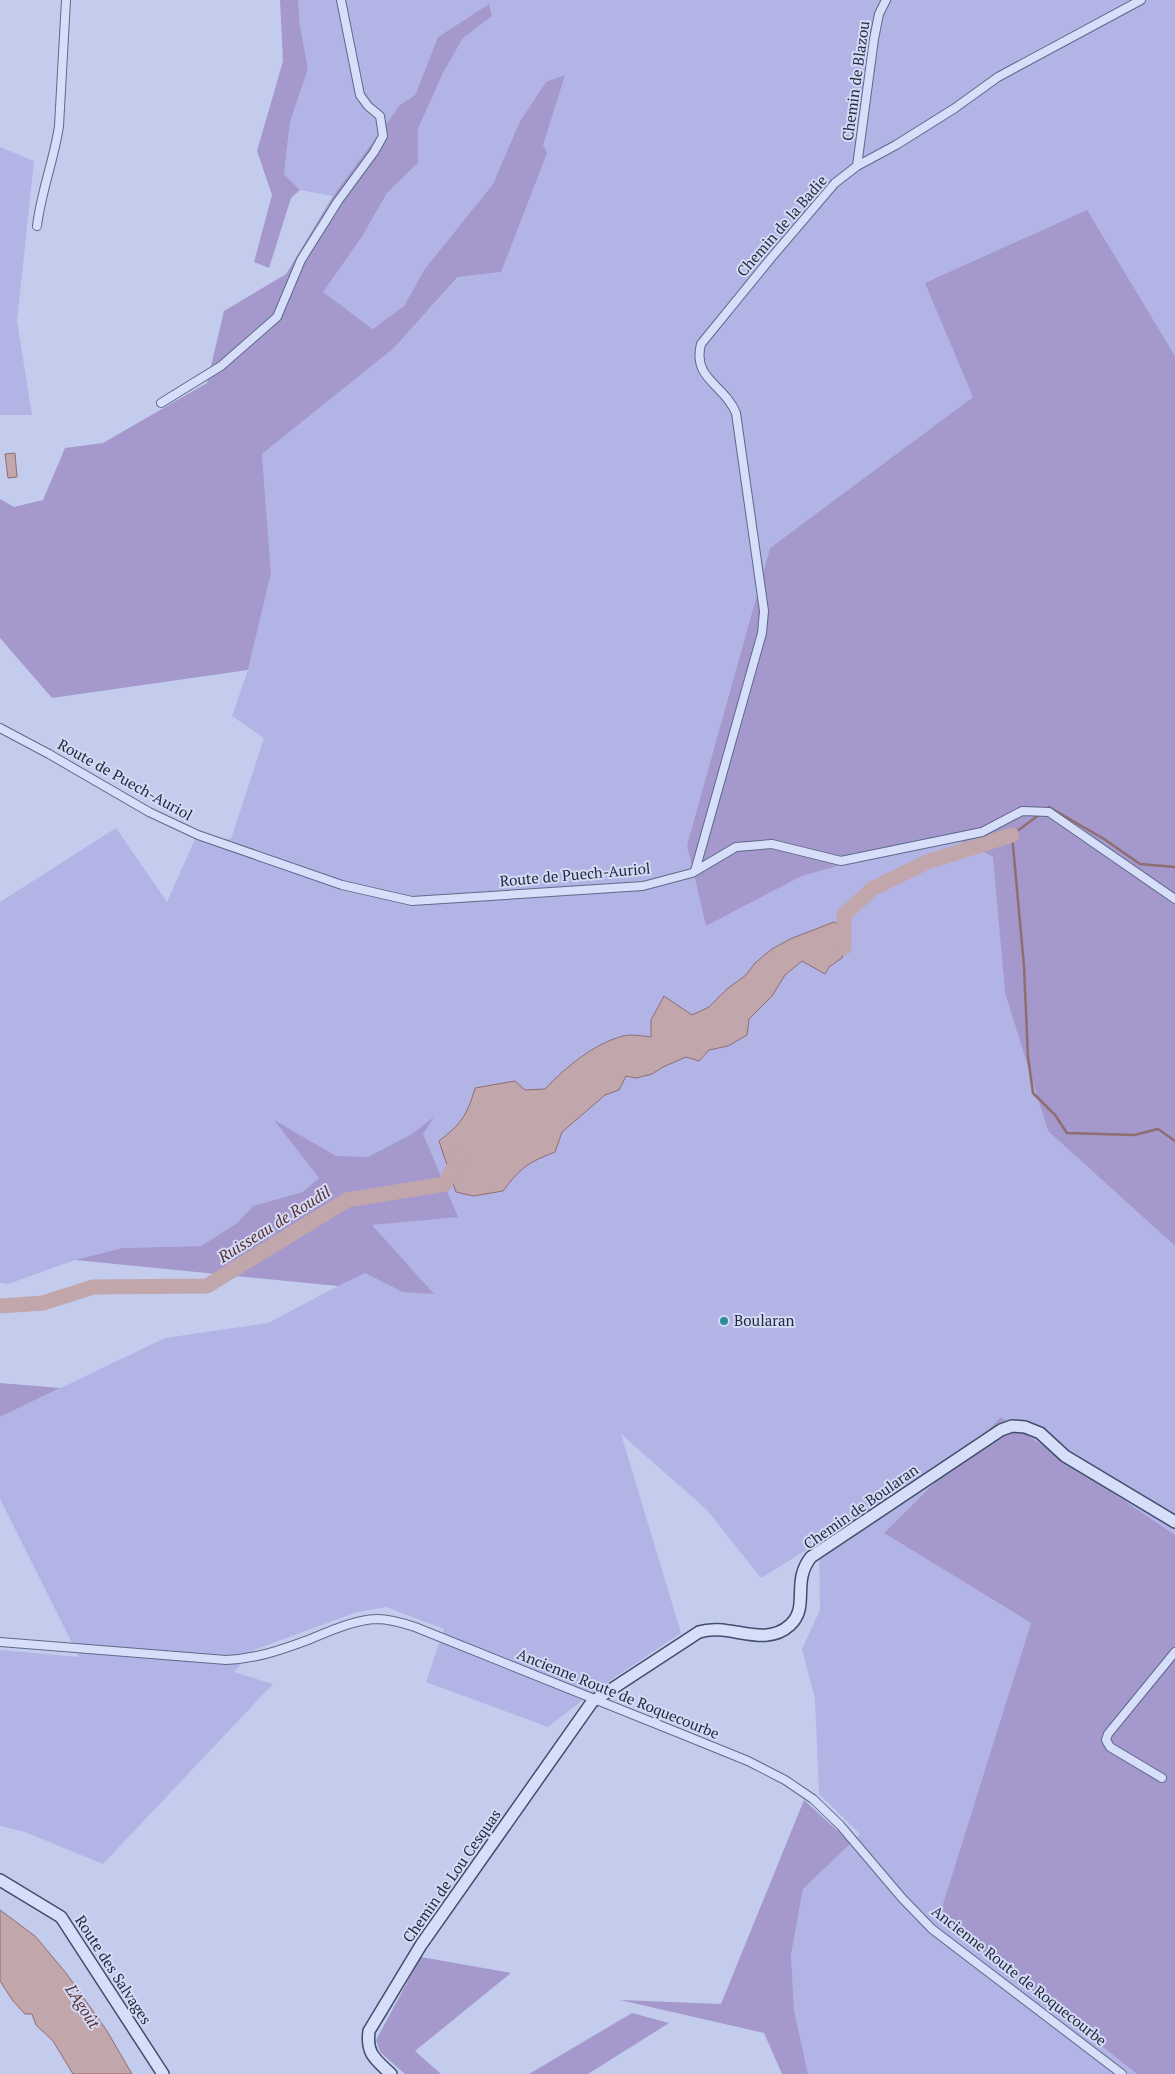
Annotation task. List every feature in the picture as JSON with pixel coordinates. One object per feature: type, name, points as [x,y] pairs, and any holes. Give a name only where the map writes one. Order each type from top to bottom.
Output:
[{"type":"street","points":[[37,226],[39,204],[57,144],[66,0]]},
{"type":"street","points":[[162,403],[221,366],[277,317],[301,260],[338,201],[374,152],[383,136],[380,116],[368,106],[360,95],[341,0]]},
{"type":"street","name":"Chemin de Blazou","points":[[857,166],[874,39],[879,14],[886,0]]},
{"type":"street","name":"Chemin de la Badie","points":[[695,871],[762,633],[764,611],[736,413],[728,398],[704,375],[699,360],[699,351],[702,344],[718,322],[835,183],[857,166],[896,145],[955,108],[998,77],[1142,0]]},
{"type":"street","name":"Route de Puech-Auriol","points":[[0,728],[41,749],[143,808],[198,835],[342,885],[412,901],[643,886],[695,871],[736,847],[772,844],[841,861],[982,832],[1022,811],[1045,812],[1175,900]]},
{"type":"street","name":"Chemin de Boularan","points":[[596,1700],[698,1632],[718,1628],[761,1636],[784,1630],[798,1615],[801,1602],[801,1576],[811,1558],[1000,1430],[1012,1426],[1025,1427],[1040,1434],[1066,1456],[1175,1522]]},
{"type":"street","name":"Ancienne Route de Roquecourbe","points":[[0,1642],[194,1659],[232,1660],[274,1652],[355,1622],[378,1619],[390,1620],[415,1627],[748,1761],[780,1777],[813,1799],[851,1837],[889,1883],[932,1928],[1122,2074]]},
{"type":"street","points":[[1162,1778],[1110,1747],[1106,1740],[1108,1734],[1175,1652]]},
{"type":"street","name":"Chemin de Lou Cesquas","points":[[391,2074],[373,2057],[368,2043],[369,2031],[422,1945],[574,1726],[596,1700]]},
{"type":"street","name":"Route des Salvages","points":[[0,1880],[61,1917],[163,2074]]},
{"type":"shaded area","points":[[280,0],[298,0],[300,26],[308,69],[290,122],[284,174],[300,190],[291,198],[269,268],[254,262],[272,195],[257,151],[283,61]]},
{"type":"shaded area","points":[[298,0],[1175,0],[1175,356],[1087,211],[973,397],[770,548],[687,845],[706,926],[802,876],[949,835],[994,858],[1005,993],[1048,1131],[1175,1246],[1175,1535],[1001,1417],[884,1533],[1031,1623],[940,1917],[1137,2074],[808,2074],[794,2010],[791,1955],[803,1889],[860,1834],[819,1794],[815,1699],[802,1649],[820,1610],[819,1542],[761,1578],[707,1510],[621,1434],[681,1633],[596,1690],[548,1727],[426,1682],[444,1629],[386,1607],[357,1612],[254,1650],[234,1672],[273,1684],[103,1864],[25,1832],[0,1826],[0,1650],[79,1657],[0,1499],[0,1417],[165,1338],[268,1323],[338,1286],[253,1206],[237,1223],[201,1246],[122,1248],[75,1260],[8,1284],[0,1283],[0,902],[116,828],[167,902],[195,839],[231,839],[264,738],[232,716],[248,670],[271,573],[262,454],[394,348],[459,277],[501,272],[564,75],[519,123],[493,184],[424,270],[404,306],[374,329],[322,292],[363,235],[387,193],[418,163],[418,129],[443,73],[463,38],[492,16],[488,5],[438,37],[415,95],[400,105],[333,196],[300,190],[284,174],[290,122],[308,69],[300,26]]},
{"type":"shaded area","points":[[489,4],[492,16],[463,38],[443,73],[418,129],[418,163],[387,193],[363,235],[323,292],[373,329],[404,306],[424,270],[493,184],[519,123],[546,82],[565,75],[543,145],[547,153],[501,272],[458,277],[394,348],[262,454],[271,573],[248,670],[52,698],[0,638],[0,499],[14,507],[43,500],[65,448],[103,443],[207,383],[224,311],[286,274],[333,196],[400,105],[415,95],[438,37]]},
{"type":"shaded area","points":[[0,147],[34,161],[17,321],[32,415],[0,415]]},
{"type":"shaded area","points":[[1087,210],[1175,356],[1175,1246],[1048,1131],[1005,993],[993,857],[949,835],[802,876],[706,926],[687,845],[770,548],[973,397],[925,283]]},
{"type":"shaded area","points":[[434,1117],[423,1134],[458,1217],[372,1225],[434,1294],[403,1292],[365,1273],[338,1286],[75,1260],[122,1248],[201,1246],[237,1223],[253,1206],[303,1192],[319,1178],[274,1120],[336,1156],[368,1157],[412,1134]]},
{"type":"shaded area","points":[[0,1383],[60,1388],[0,1417]]},
{"type":"shaded area","points":[[1001,1417],[1175,1535],[1175,2074],[1137,2074],[939,1917],[1031,1623],[884,1533]]},
{"type":"shaded area","points":[[804,1800],[851,1843],[803,1889],[791,1955],[794,2010],[808,2074],[782,2074],[764,2033],[620,2000],[721,2004]]},
{"type":"shaded area","points":[[421,1957],[511,1973],[415,2051],[441,2074],[405,2074],[380,2052],[376,2040]]},
{"type":"shaded area","points":[[632,2013],[669,2023],[588,2074],[529,2074]]},
{"type":"water","points":[[15,453],[17,477],[8,478],[5,454]]},
{"type":"water","points":[[834,922],[849,932],[842,958],[829,967],[825,974],[802,961],[785,975],[772,996],[749,1019],[747,1035],[728,1046],[709,1050],[699,1061],[686,1057],[652,1074],[636,1078],[626,1076],[619,1090],[605,1095],[562,1132],[555,1152],[538,1159],[526,1167],[503,1191],[473,1196],[456,1192],[439,1141],[462,1119],[475,1088],[515,1081],[525,1090],[545,1089],[571,1065],[601,1045],[626,1035],[651,1037],[651,1020],[664,996],[692,1015],[709,1007],[727,989],[746,975],[755,963],[772,949],[790,939]]},
{"type":"water","name":"L'Agoût","points":[[0,1910],[35,1936],[66,1973],[107,2031],[132,2074],[73,2074],[53,2041],[36,2025],[32,2014],[25,2014],[13,2001],[0,1981]]},
{"type":"waterway","points":[[1046,810],[1049,807],[1104,839],[1140,864],[1175,867]]},
{"type":"waterway","points":[[1040,814],[1012,835],[1024,966],[1028,1057],[1033,1093],[1055,1115],[1067,1133],[1134,1135],[1158,1129],[1175,1141]]},
{"type":"waterway","name":"Ruisseau de Roudil","points":[[844,948],[844,915],[872,889],[927,862],[1012,835]]},
{"type":"waterway","name":"Ruisseau de Roudil","points":[[0,1306],[43,1303],[93,1287],[207,1286],[347,1200],[445,1184],[459,1157]]},
{"type":"place","name":"Boularan","points":[[724,1321]]}]
